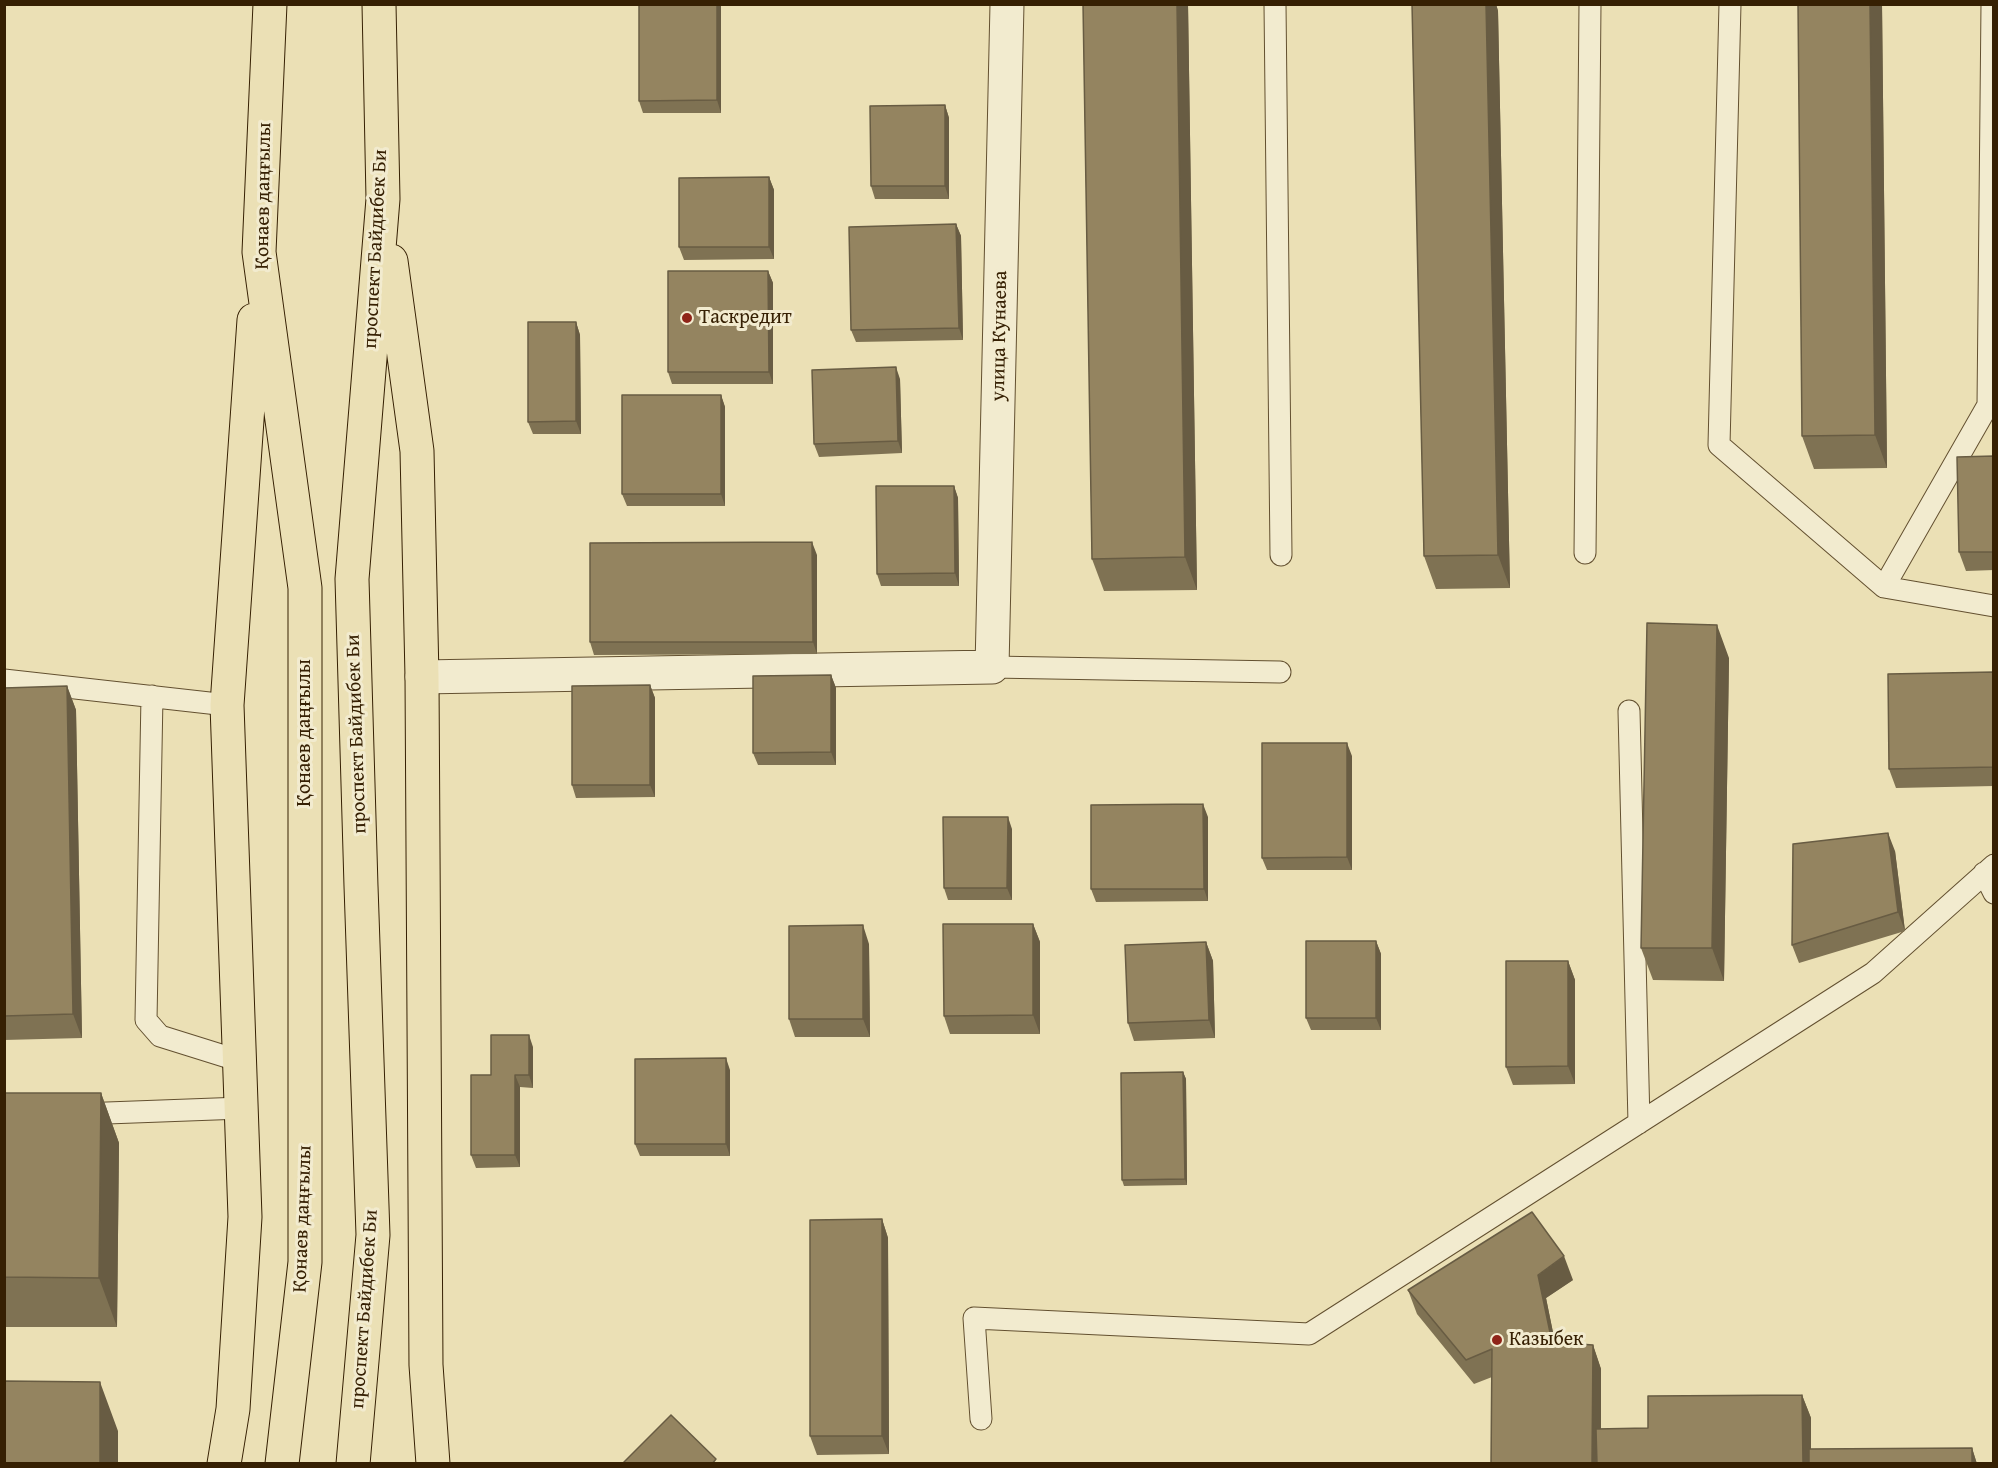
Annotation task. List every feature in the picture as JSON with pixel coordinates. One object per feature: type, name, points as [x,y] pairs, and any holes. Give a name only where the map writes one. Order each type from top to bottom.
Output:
[{"type":"main road","name":"Қонаев даңғылы","points":[[270,4],[259,252],[305,588],[305,1262],[282,1464]]},
{"type":"main road","name":"проспект Байдибек Би","points":[[353,1464],[374,1235],[352,579],[383,199],[379,4]]},
{"type":"main road","points":[[383,199],[417,450],[422,677],[426,1365],[433,1464]]},
{"type":"main road","points":[[224,1464],[232,1410],[245,1217],[227,705],[259,252]]},
{"type":"street","name":"улица Кунаева","points":[[992,667],[1007,4]]},
{"type":"street","points":[[422,677],[992,667]]},
{"type":"lane","points":[[1275,4],[1281,555]]},
{"type":"lane","points":[[1585,554],[1590,4]]},
{"type":"lane","points":[[1730,4],[1719,445],[1884,587],[1994,606]]},
{"type":"lane","points":[[1884,587],[1988,405],[1992,4]]},
{"type":"lane","points":[[992,667],[1280,672]]},
{"type":"lane","points":[[4,680],[227,705]]},
{"type":"lane","points":[[152,696],[146,1020],[159,1036],[240,1061]]},
{"type":"lane","points":[[1629,711],[1640,1123]]},
{"type":"lane","points":[[981,1419],[974,1318],[1309,1334],[1873,974],[1989,869],[1994,892]]},
{"type":"lane","points":[[63,1114],[242,1108]]},
{"type":"building","points":[[639,4],[717,4],[717,100],[639,101]]},
{"type":"building","points":[[1083,4],[1177,4],[1185,557],[1092,559]]},
{"type":"building","points":[[1412,4],[1486,4],[1498,555],[1424,556]]},
{"type":"building","points":[[1798,4],[1870,4],[1875,435],[1802,436]]},
{"type":"building","points":[[945,105],[945,186],[871,186],[870,106]]},
{"type":"building","points":[[769,177],[769,247],[679,247],[679,178]]},
{"type":"building","points":[[956,224],[959,328],[851,330],[849,227]]},
{"type":"building","points":[[668,271],[768,271],[769,372],[668,372]]},
{"type":"building","points":[[528,322],[576,322],[576,421],[528,422]]},
{"type":"building","points":[[896,367],[898,441],[814,444],[812,370]]},
{"type":"building","points":[[622,395],[721,395],[721,494],[622,494]]},
{"type":"building","points":[[1994,456],[1994,552],[1959,552],[1957,457]]},
{"type":"building","points":[[876,486],[954,486],[955,573],[877,574]]},
{"type":"building","points":[[812,542],[813,642],[590,642],[590,543]]},
{"type":"building","points":[[1647,623],[1717,625],[1712,948],[1641,948]]},
{"type":"building","points":[[1994,672],[1994,767],[1889,769],[1888,674]]},
{"type":"building","points":[[831,675],[831,752],[753,753],[753,676]]},
{"type":"building","points":[[650,685],[650,785],[572,785],[572,686]]},
{"type":"building","points":[[67,686],[73,1014],[4,1016],[4,688]]},
{"type":"building","points":[[1262,743],[1347,743],[1347,857],[1262,858]]},
{"type":"building","points":[[1203,804],[1204,889],[1091,889],[1091,805]]},
{"type":"building","points":[[943,817],[1008,817],[1007,888],[944,888]]},
{"type":"building","points":[[1888,833],[1898,912],[1792,945],[1793,844]]},
{"type":"building","points":[[943,924],[1033,924],[1033,1015],[944,1016]]},
{"type":"building","points":[[863,925],[863,1019],[789,1019],[789,926]]},
{"type":"building","points":[[1306,941],[1376,941],[1376,1018],[1306,1018]]},
{"type":"building","points":[[1206,942],[1209,1020],[1128,1023],[1125,945]]},
{"type":"building","points":[[1506,961],[1568,961],[1568,1066],[1506,1067]]},
{"type":"building","points":[[491,1035],[529,1035],[529,1075],[515,1075],[515,1155],[471,1155],[471,1075],[491,1075]]},
{"type":"building","points":[[726,1058],[726,1144],[635,1144],[635,1059]]},
{"type":"building","points":[[1183,1072],[1185,1179],[1122,1180],[1121,1073]]},
{"type":"building","points":[[4,1093],[101,1093],[99,1278],[4,1277]]},
{"type":"building","name":"Казыбек","points":[[1532,1212],[1564,1256],[1538,1275],[1552,1342],[1593,1345],[1592,1464],[1491,1464],[1492,1349],[1466,1360],[1408,1290]]},
{"type":"building","points":[[882,1219],[882,1436],[810,1436],[810,1220]]},
{"type":"building","points":[[4,1381],[100,1382],[100,1464],[4,1464]]},
{"type":"building","points":[[1802,1395],[1803,1464],[1597,1464],[1596,1429],[1648,1428],[1648,1396]]},
{"type":"building","points":[[671,1415],[716,1459],[712,1464],[622,1464]]},
{"type":"building","points":[[1972,1448],[1972,1464],[1809,1464],[1809,1449]]},
{"type":"place","name":"Таскредит","points":[[687,318]]},
{"type":"place","name":"Казыбек","points":[[1497,1340]]}]
